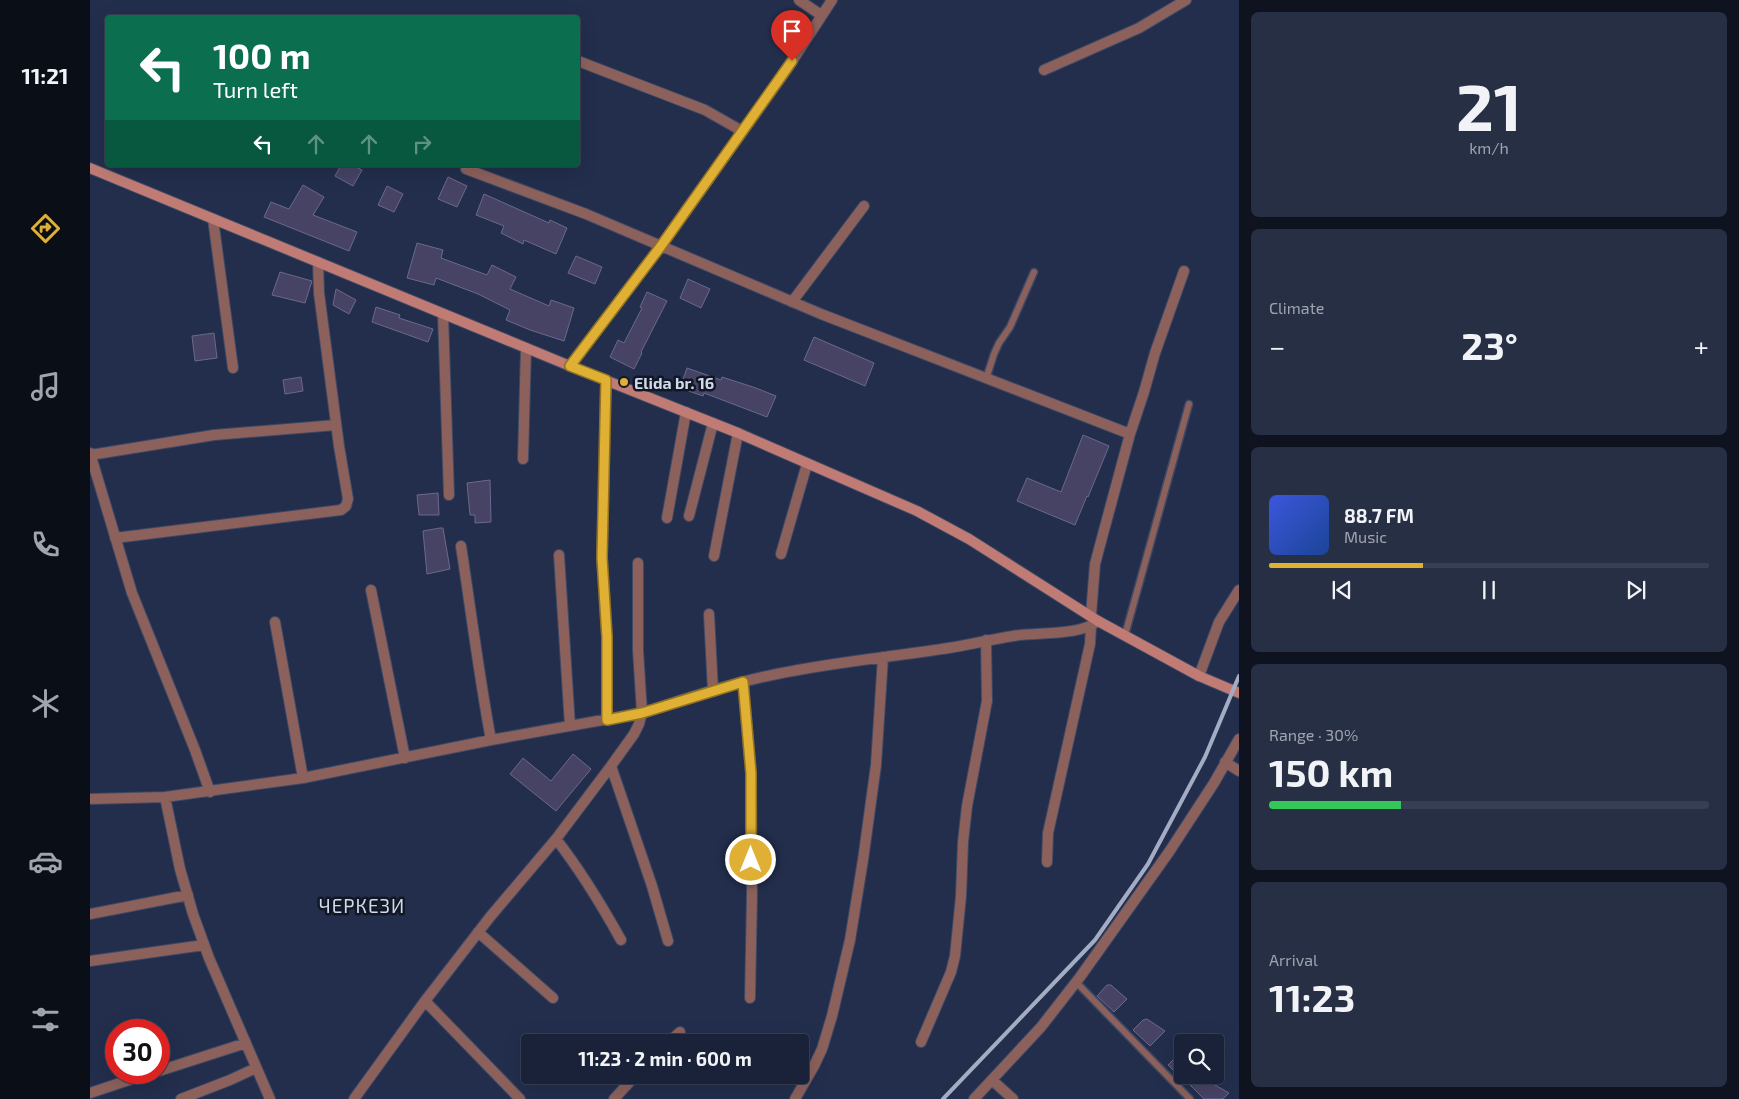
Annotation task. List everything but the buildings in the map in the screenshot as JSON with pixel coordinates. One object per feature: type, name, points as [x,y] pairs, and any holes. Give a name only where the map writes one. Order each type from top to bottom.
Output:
[{"type":"main road","points":[[90,168],[570,366],[738,433],[917,511],[969,539],[1093,621],[1125,635],[1198,676],[1239,693]]},
{"type":"street","points":[[798,0],[821,15]]},
{"type":"street","points":[[570,366],[661,246],[784,72],[832,0]]},
{"type":"street","points":[[1044,70],[1139,28],[1186,0]]},
{"type":"street","points":[[580,62],[705,110],[742,131]]},
{"type":"street","points":[[466,169],[586,214],[792,302],[1130,434]]},
{"type":"street","points":[[792,302],[864,206]]},
{"type":"street","points":[[213,219],[232,368]]},
{"type":"street","points":[[116,538],[342,510],[346,506],[348,499],[336,425],[319,293],[318,262]]},
{"type":"street","points":[[1047,862],[1048,833],[1090,644],[1096,564],[1130,434],[1155,353],[1184,271]]},
{"type":"street","points":[[444,314],[449,495]]},
{"type":"street","points":[[523,459],[526,348]]},
{"type":"street","points":[[606,380],[602,558],[607,637],[607,720]]},
{"type":"street","points":[[668,518],[686,412]]},
{"type":"street","points":[[689,516],[713,423]]},
{"type":"street","points":[[210,792],[132,593],[90,454],[214,435],[336,425]]},
{"type":"street","points":[[714,556],[738,433]]},
{"type":"street","points":[[781,554],[807,464]]},
{"type":"street","points":[[461,546],[476,638],[482,693],[491,740]]},
{"type":"street","points":[[559,555],[570,726]]},
{"type":"street","points":[[354,1099],[425,1001],[478,932],[556,839],[634,734],[642,713],[638,650],[638,563]]},
{"type":"street","points":[[370,590],[405,758]]},
{"type":"street","points":[[1198,676],[1219,622],[1239,590]]},
{"type":"street","points":[[709,614],[713,691]]},
{"type":"street","points":[[90,799],[165,797],[303,778],[491,740],[642,713],[743,682],[785,672],[936,650],[1093,621]]},
{"type":"street","points":[[275,622],[303,778]]},
{"type":"street","points":[[921,1042],[951,972],[955,956],[967,806],[987,701],[986,640]]},
{"type":"street","points":[[795,1099],[822,1049],[850,940],[876,765],[883,657]]},
{"type":"street","points":[[743,682],[751,773],[752,894],[750,998]]},
{"type":"street","points":[[974,1099],[1041,1027],[1076,982],[1169,852],[1214,783],[1239,739]]},
{"type":"street","points":[[1226,762],[1239,771]]},
{"type":"street","points":[[611,766],[652,886],[668,941]]},
{"type":"street","points":[[165,797],[180,869],[204,945],[270,1099]]},
{"type":"street","points":[[556,839],[576,864],[621,940]]},
{"type":"street","points":[[90,914],[188,896]]},
{"type":"street","points":[[478,932],[553,998]]},
{"type":"street","points":[[90,960],[204,945]]},
{"type":"street","points":[[425,1001],[520,1099]]},
{"type":"street","points":[[170,1067],[246,1043]]},
{"type":"street","points":[[180,1099],[256,1068]]},
{"type":"street","points":[[992,1080],[1013,1099]]},
{"type":"street","points":[[90,1093],[117,1084]]},
{"type":"street","points":[[614,1099],[628,1084]]},
{"type":"lane","points":[[986,378],[994,354],[999,343],[1010,328],[1034,272]]},
{"type":"lane","points":[[1125,635],[1189,404]]},
{"type":"lane","points":[[1076,982],[1190,1099]]},
{"type":"railway","points":[[943,1099],[1095,940],[1148,864],[1205,757],[1239,676]]},
{"type":"place","name":"Elida br. 16","points":[[624,382]]},
{"type":"district","name":"ЧЕРКЕЗИ","points":[[362,905]]},
{"type":"route","points":[[751,860],[751,773],[743,682],[642,713],[607,720],[607,637],[602,558],[606,380],[570,366],[661,246],[792,61]]}]
